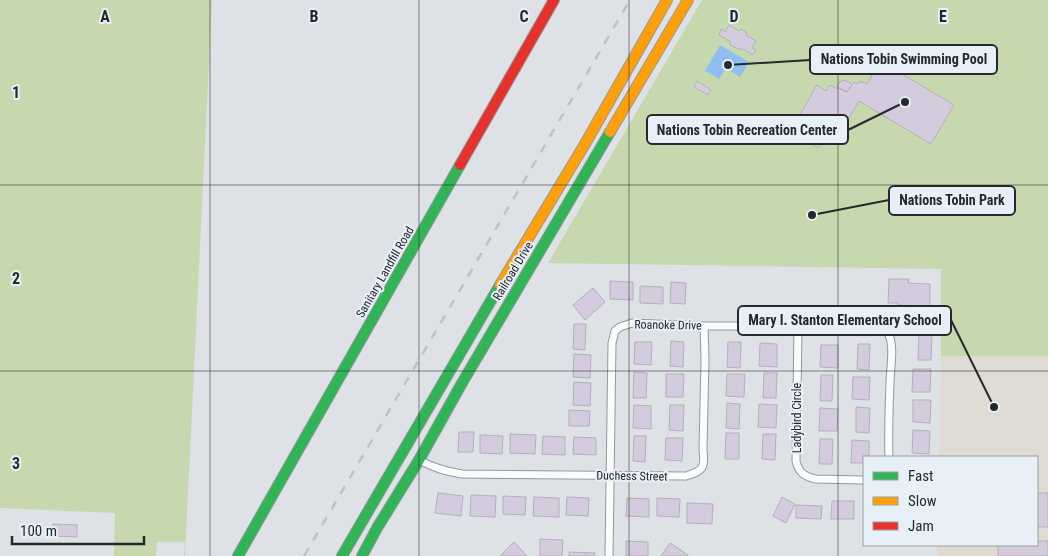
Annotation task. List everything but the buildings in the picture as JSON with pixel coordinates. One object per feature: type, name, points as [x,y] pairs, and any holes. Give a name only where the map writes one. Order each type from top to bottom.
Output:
[{"type":"main road","name":"Sanitary Landfill Road","points":[[238,556],[554,0]]},
{"type":"main road","name":"Railroad Drive","points":[[342,556],[512,264],[585,144],[667,0]]},
{"type":"main road","name":"Railroad Drive","points":[[362,556],[688,0]]},
{"type":"main road","points":[[585,144],[598,152]]},
{"type":"street","name":"Roanoke Drive","points":[[609,556],[612,343],[615,331],[620,327],[632,323],[704,326],[867,326],[880,328],[888,332],[890,340],[889,456]]},
{"type":"street","name":"Duchess Street","points":[[419,460],[447,472],[462,474],[686,476],[696,474],[703,466],[704,458],[704,326]]},
{"type":"street","name":"Ladybird Circle","points":[[798,327],[797,466],[800,473],[815,479],[863,480]]},
{"type":"shaded area","points":[[941,356],[1048,356],[1048,556],[937,556],[937,546],[1038,546],[1038,456],[939,456]]},
{"type":"green space","points":[[0,0],[212,0],[185,556],[185,542],[157,542],[156,556],[114,556],[115,513],[0,508]]},
{"type":"green space","points":[[702,0],[1048,0],[1048,356],[941,356],[941,269],[548,263]]},
{"type":"water","points":[[720,45],[749,62],[740,77],[726,68],[719,79],[705,71]]},
{"type":"railway","points":[[304,556],[630,0]]},
{"type":"traffic: fast","points":[[362,556],[610,132]]},
{"type":"traffic: fast","points":[[238,556],[460,165]]},
{"type":"traffic: fast","points":[[342,556],[500,285]]},
{"type":"traffic: slow","points":[[500,285],[585,144],[667,0]]},
{"type":"traffic: slow","points":[[610,132],[688,0]]},
{"type":"traffic: jam","points":[[460,165],[554,0]]},
{"type":"place","name":"Nations Tobin Swimming Pool","points":[[728,65]]},
{"type":"place","name":"Nations Tobin Recreation Center","points":[[905,102]]},
{"type":"place","name":"Nations Tobin Park","points":[[812,215]]},
{"type":"place","name":"Mary I. Stanton Elementary School","points":[[994,407]]}]
